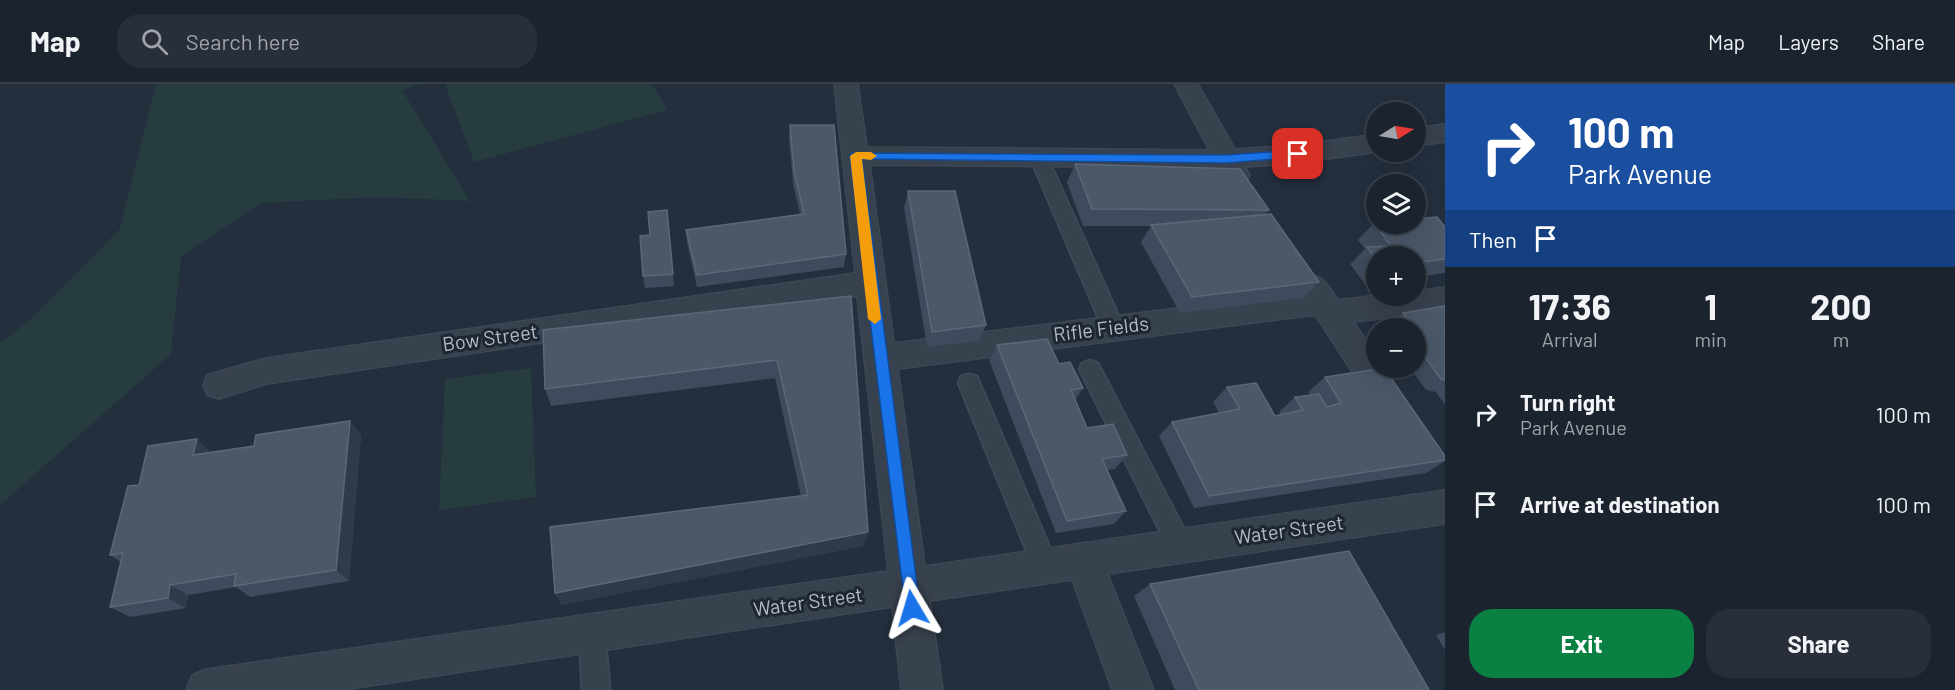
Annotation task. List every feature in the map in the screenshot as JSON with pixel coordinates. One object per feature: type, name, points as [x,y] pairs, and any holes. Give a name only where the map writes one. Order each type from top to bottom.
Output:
[{"type":"street","points":[[846,84],[922,690]]},
{"type":"street","points":[[1186,84],[1226,159],[1252,197]]},
{"type":"street","points":[[1426,136],[1445,133]]},
{"type":"street","points":[[856,156],[1226,159],[1298,154],[1366,144]]},
{"type":"street","points":[[1297,264],[1379,385]]},
{"type":"street","name":"Bow Street","points":[[219,385],[266,371],[870,282]]},
{"type":"street","name":"Rifle Fields","points":[[879,358],[1113,327],[1326,307],[1445,299]]},
{"type":"street","name":"Water Street","points":[[207,690],[909,588],[1180,546],[1332,540],[1445,507]]},
{"type":"street","points":[[1084,560],[1133,690]]},
{"type":"lane","points":[[1039,158],[1113,327]]},
{"type":"lane","points":[[1090,369],[1180,546]]},
{"type":"lane","points":[[969,383],[1045,566]]},
{"type":"lane","points":[[592,633],[596,690]]},
{"type":"green space","points":[[156,84],[422,84],[402,90],[470,201],[378,197],[261,203],[181,256],[171,354],[0,505],[0,344],[35,315],[120,229]]},
{"type":"green space","points":[[445,84],[652,84],[667,110],[474,162]]},
{"type":"green space","points":[[531,368],[536,497],[439,510],[445,379]]},
{"type":"building","points":[[790,125],[834,125],[846,254],[697,275],[686,230],[804,214],[794,171]]},
{"type":"building","points":[[1075,164],[1240,169],[1269,210],[1092,209]]},
{"type":"building","points":[[908,191],[955,191],[986,325],[932,332]]},
{"type":"building","points":[[667,210],[673,274],[643,276],[640,236],[650,235],[648,212]]},
{"type":"building","points":[[1271,214],[1319,282],[1192,297],[1151,225]]},
{"type":"building","points":[[1437,217],[1445,226],[1445,259],[1426,262],[1426,246],[1391,246],[1382,234],[1426,234],[1426,218]]},
{"type":"building","points":[[851,296],[868,532],[555,593],[550,527],[808,495],[777,360],[545,389],[543,330]]},
{"type":"building","points":[[1445,306],[1445,380],[1441,379],[1426,359],[1426,318],[1406,318],[1403,313]]},
{"type":"building","points":[[1047,339],[1059,364],[1070,362],[1083,388],[1071,390],[1087,428],[1113,424],[1127,455],[1102,459],[1126,511],[1067,521],[997,345]]},
{"type":"building","points":[[1366,371],[1366,378],[1391,378],[1445,456],[1445,460],[1209,496],[1172,422],[1240,409],[1227,387],[1256,383],[1275,416],[1303,410],[1295,397],[1319,394],[1327,407],[1341,403],[1325,377]]},
{"type":"building","points":[[350,421],[336,570],[234,586],[236,574],[170,585],[168,598],[110,607],[123,553],[110,555],[128,486],[139,485],[148,446],[197,439],[193,455],[254,446],[256,435]]},
{"type":"building","points":[[1349,551],[1429,690],[1199,690],[1150,584]]},
{"type":"slow traffic","points":[[871,156],[856,156],[875,319]]},
{"type":"route","points":[[912,608],[856,156],[1226,159],[1298,154]]}]
